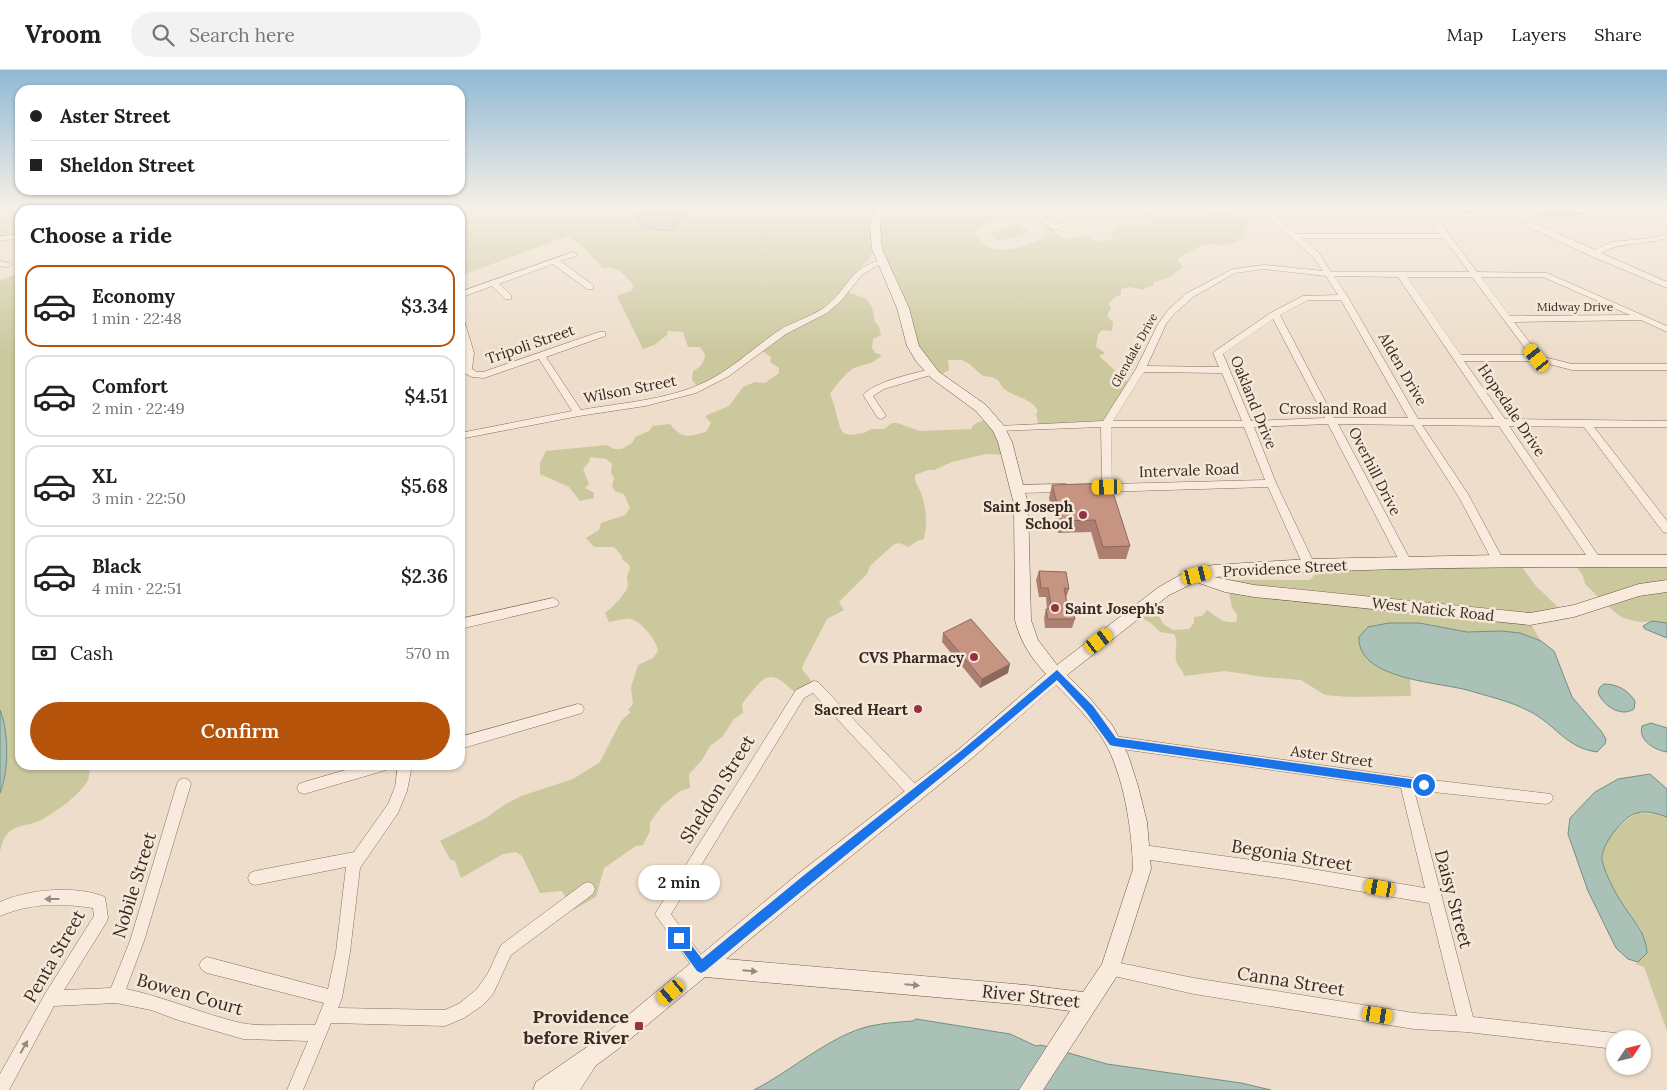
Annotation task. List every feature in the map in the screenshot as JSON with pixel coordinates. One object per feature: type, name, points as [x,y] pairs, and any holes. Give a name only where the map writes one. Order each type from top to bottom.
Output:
[{"type":"main road","points":[[880,256],[903,308],[911,342],[920,358],[931,372],[972,401],[999,429]]},
{"type":"main road","name":"River Street","points":[[701,967],[1026,995],[1088,1003],[1110,969],[1142,869],[1143,852],[1125,774],[1114,742],[1089,709],[1034,647],[1024,628],[1021,504],[1005,442],[999,429]]},
{"type":"main road","name":"Providence Street","points":[[544,1090],[599,1050],[964,754],[1057,674],[1164,591],[1184,579],[1197,575],[1242,568],[1498,561],[1667,561]]},
{"type":"main road","name":"West Natick Road","points":[[1197,575],[1212,584],[1246,590],[1530,619],[1574,611],[1639,590],[1667,586]]},
{"type":"main road","points":[[1030,1090],[1088,1003]]},
{"type":"street","points":[[465,294],[569,256]]},
{"type":"street","name":"Alden Drive","points":[[1316,256],[1344,296],[1417,423],[1464,497],[1498,561]]},
{"type":"street","points":[[1459,256],[1537,358]]},
{"type":"street","points":[[1598,256],[1667,285]]},
{"type":"street","points":[[554,261],[590,287]]},
{"type":"street","name":"Wilson Street","points":[[465,435],[512,428],[578,413],[645,403],[688,392],[725,374],[789,328],[825,311],[860,271],[868,265],[882,262]]},
{"type":"street","name":"Glendale Drive","points":[[1106,424],[1141,369],[1164,320],[1190,294],[1233,272],[1259,267],[1328,274],[1548,276],[1644,318]]},
{"type":"street","name":"Hopedale Drive","points":[[1402,276],[1596,561]]},
{"type":"street","points":[[494,283],[508,297]]},
{"type":"street","name":"Oakland Drive","points":[[1309,566],[1271,483],[1218,353],[1275,314],[1306,298],[1344,296]]},
{"type":"street","name":"Overhill Drive","points":[[1275,314],[1333,421],[1406,563]]},
{"type":"street","points":[[1644,318],[1667,328]]},
{"type":"street","name":"Midway Drive","points":[[1506,319],[1644,318]]},
{"type":"street","name":"Tripoli Street","points":[[465,372],[481,375],[602,334]]},
{"type":"street","points":[[465,336],[470,353],[465,365]]},
{"type":"street","points":[[541,356],[578,413]]},
{"type":"street","points":[[1459,358],[1537,358],[1572,367],[1667,366]]},
{"type":"street","points":[[1141,369],[1225,370]]},
{"type":"street","points":[[881,416],[868,395],[881,387],[931,372]]},
{"type":"street","name":"Crossland Road","points":[[999,429],[1106,424],[1248,424],[1333,421],[1667,424]]},
{"type":"street","points":[[1106,424],[1107,487]]},
{"type":"street","points":[[1587,424],[1667,530]]},
{"type":"street","name":"Intervale Road","points":[[1017,489],[1271,483]]},
{"type":"street","points":[[465,623],[554,603]]},
{"type":"street","name":"Sheldon Street","points":[[701,967],[662,914],[800,694],[814,686],[915,793]]},
{"type":"street","points":[[465,742],[578,709]]},
{"type":"street","name":"Aster Street","points":[[1114,742],[1406,783],[1546,798]]},
{"type":"street","points":[[304,788],[366,770]]},
{"type":"street","points":[[294,1090],[334,998],[343,952],[353,871],[358,858],[397,800],[402,786],[404,770]]},
{"type":"street","name":"Daisy Street","points":[[1406,783],[1467,1024]]},
{"type":"street","name":"Nobile Street","points":[[116,996],[137,940],[184,784]]},
{"type":"street","name":"Begonia Street","points":[[1143,852],[1288,872],[1435,897]]},
{"type":"street","points":[[255,878],[358,858]]},
{"type":"street","points":[[327,1015],[445,1018],[459,1013],[472,1005],[492,982],[499,961],[506,950],[588,889]]},
{"type":"street","name":"Penta Street","points":[[0,909],[14,902],[29,898],[79,899],[100,902],[101,918],[50,999],[0,1090]]},
{"type":"street","points":[[207,965],[334,998]]},
{"type":"street","name":"Canna Street","points":[[1110,969],[1194,986],[1414,1021],[1467,1024],[1606,1040]]},
{"type":"street","name":"Bowen Court","points":[[50,999],[116,996],[151,1002],[243,1031],[319,1033]]},
{"type":"street","points":[[570,1090],[599,1050]]},
{"type":"shaded area","points":[[465,256],[515,256],[465,274]]},
{"type":"shaded area","points":[[591,256],[872,256],[855,274],[846,291],[866,299],[872,307],[875,322],[879,327],[881,335],[873,339],[872,348],[875,353],[882,355],[872,362],[852,369],[830,394],[843,433],[850,435],[864,433],[871,429],[884,429],[892,423],[920,431],[971,429],[974,424],[990,418],[1007,455],[986,454],[952,462],[934,470],[928,470],[915,475],[915,481],[921,493],[926,513],[924,539],[917,541],[909,547],[899,543],[893,545],[870,566],[867,574],[839,602],[844,610],[827,619],[803,665],[802,669],[813,683],[798,696],[788,686],[774,677],[762,680],[742,704],[743,713],[734,719],[722,737],[710,746],[702,760],[689,774],[690,788],[680,791],[662,806],[650,822],[650,831],[643,845],[636,846],[604,868],[596,897],[573,910],[562,891],[540,893],[522,856],[516,852],[503,854],[461,878],[455,861],[450,859],[440,841],[486,818],[521,796],[573,779],[600,762],[621,721],[631,712],[628,710],[633,704],[631,687],[638,665],[653,658],[658,651],[655,642],[648,632],[634,620],[625,619],[609,622],[605,613],[625,592],[628,585],[627,577],[630,566],[622,559],[622,556],[614,547],[594,547],[586,538],[599,530],[601,523],[625,515],[630,508],[624,494],[615,491],[612,486],[614,478],[611,473],[612,464],[606,459],[590,457],[589,462],[583,469],[589,484],[585,488],[594,493],[594,498],[580,501],[569,487],[540,474],[540,463],[546,451],[607,445],[614,449],[622,449],[632,443],[635,437],[649,431],[653,426],[670,424],[678,432],[686,436],[706,432],[711,423],[705,416],[729,406],[743,387],[755,382],[765,383],[779,373],[779,368],[770,362],[771,357],[761,350],[699,388],[692,380],[693,371],[702,364],[705,357],[700,347],[688,347],[683,332],[668,331],[667,335],[654,345],[643,349],[617,296],[630,291],[634,287],[621,272],[613,268],[603,268]]},
{"type":"shaded area","points":[[877,256],[1183,256],[1178,258],[1178,261],[1184,267],[1166,279],[1154,282],[1153,286],[1146,287],[1144,290],[1130,287],[1121,289],[1121,295],[1115,297],[1108,304],[1111,308],[1107,316],[1113,322],[1112,331],[1102,330],[1098,334],[1096,347],[1105,353],[1099,356],[1131,385],[1108,421],[1039,426],[1036,414],[1038,411],[1030,402],[1006,390],[999,381],[992,377],[983,376],[968,363],[962,360],[948,360],[949,370],[939,376],[926,365]]},
{"type":"shaded area","points":[[15,275],[15,770],[90,770],[88,780],[74,797],[43,819],[11,830],[6,835],[0,852],[0,793],[4,784],[7,759],[0,710],[0,280]]},
{"type":"shaded area","points":[[1573,561],[1667,561],[1667,623],[1635,621],[1620,616],[1585,584],[1583,576]]},
{"type":"shaded area","points":[[1518,562],[1536,586],[1564,613],[1529,621],[1541,641],[1520,633],[1501,631],[1467,632],[1419,623],[1372,663],[1410,679],[1411,696],[1349,697],[1325,695],[1301,680],[1225,671],[1184,676],[1176,660],[1176,640],[1174,634],[1160,632],[1151,623],[1135,614],[1144,608],[1160,617],[1163,624],[1173,630],[1189,629],[1194,623],[1194,617],[1202,616],[1207,610],[1225,621],[1237,621],[1237,614],[1232,608],[1227,582],[1232,580],[1310,580],[1316,573],[1339,565]]},
{"type":"shaded area","points":[[1652,621],[1667,623],[1667,638],[1645,629],[1643,626]]},
{"type":"shaded area","points":[[1389,623],[1419,623],[1467,632],[1501,631],[1520,633],[1541,641],[1554,651],[1572,697],[1601,731],[1606,739],[1605,744],[1597,752],[1586,750],[1569,741],[1538,716],[1514,704],[1467,690],[1419,681],[1384,670],[1371,662],[1362,651],[1359,637],[1368,627]]},
{"type":"shaded area","points":[[1604,684],[1618,686],[1626,691],[1635,701],[1634,709],[1623,712],[1618,711],[1603,701],[1598,692]]},
{"type":"shaded area","points":[[0,710],[5,729],[7,752],[5,774],[0,793]]},
{"type":"shaded area","points":[[1651,723],[1667,728],[1667,752],[1653,747],[1645,740],[1641,731],[1642,726]]},
{"type":"shaded area","points":[[1650,774],[1667,789],[1667,817],[1644,812],[1631,815],[1619,825],[1602,854],[1602,860],[1609,880],[1645,941],[1647,953],[1638,962],[1628,959],[1616,948],[1588,891],[1568,834],[1570,818],[1595,792],[1618,779]]},
{"type":"shaded area","points":[[1637,813],[1658,814],[1667,817],[1667,1031],[1644,967],[1636,964],[1638,962],[1641,929],[1614,889],[1603,865],[1602,855],[1607,841],[1623,823]]},
{"type":"shaded area","points":[[916,1019],[1010,1034],[1036,1046],[1041,1045],[1107,1064],[1241,1083],[1271,1090],[754,1090],[841,1037],[870,1026],[913,1021]]},
{"type":"building","points":[[1110,483],[1130,546],[1103,547],[1095,520],[1062,521],[1052,485]]},
{"type":"building","points":[[1039,571],[1066,572],[1069,589],[1064,588],[1068,609],[1073,610],[1075,619],[1048,619],[1046,609],[1052,609],[1048,588],[1041,588]]},
{"type":"building","name":"CVS Pharmacy","points":[[971,619],[1010,664],[982,679],[943,633]]},
{"type":"place","name":"Saint Joseph School","points":[[1083,515]]},
{"type":"place","name":"Saint Joseph's","points":[[1055,608]]},
{"type":"place","name":"CVS Pharmacy","points":[[974,657]]},
{"type":"place","name":"Sacred Heart","points":[[918,709]]},
{"type":"place","name":"Providence before River","points":[[639,1026]]},
{"type":"route","points":[[679,938],[701,967],[806,880],[964,754],[1057,674],[1089,709],[1114,742],[1424,785]]}]
